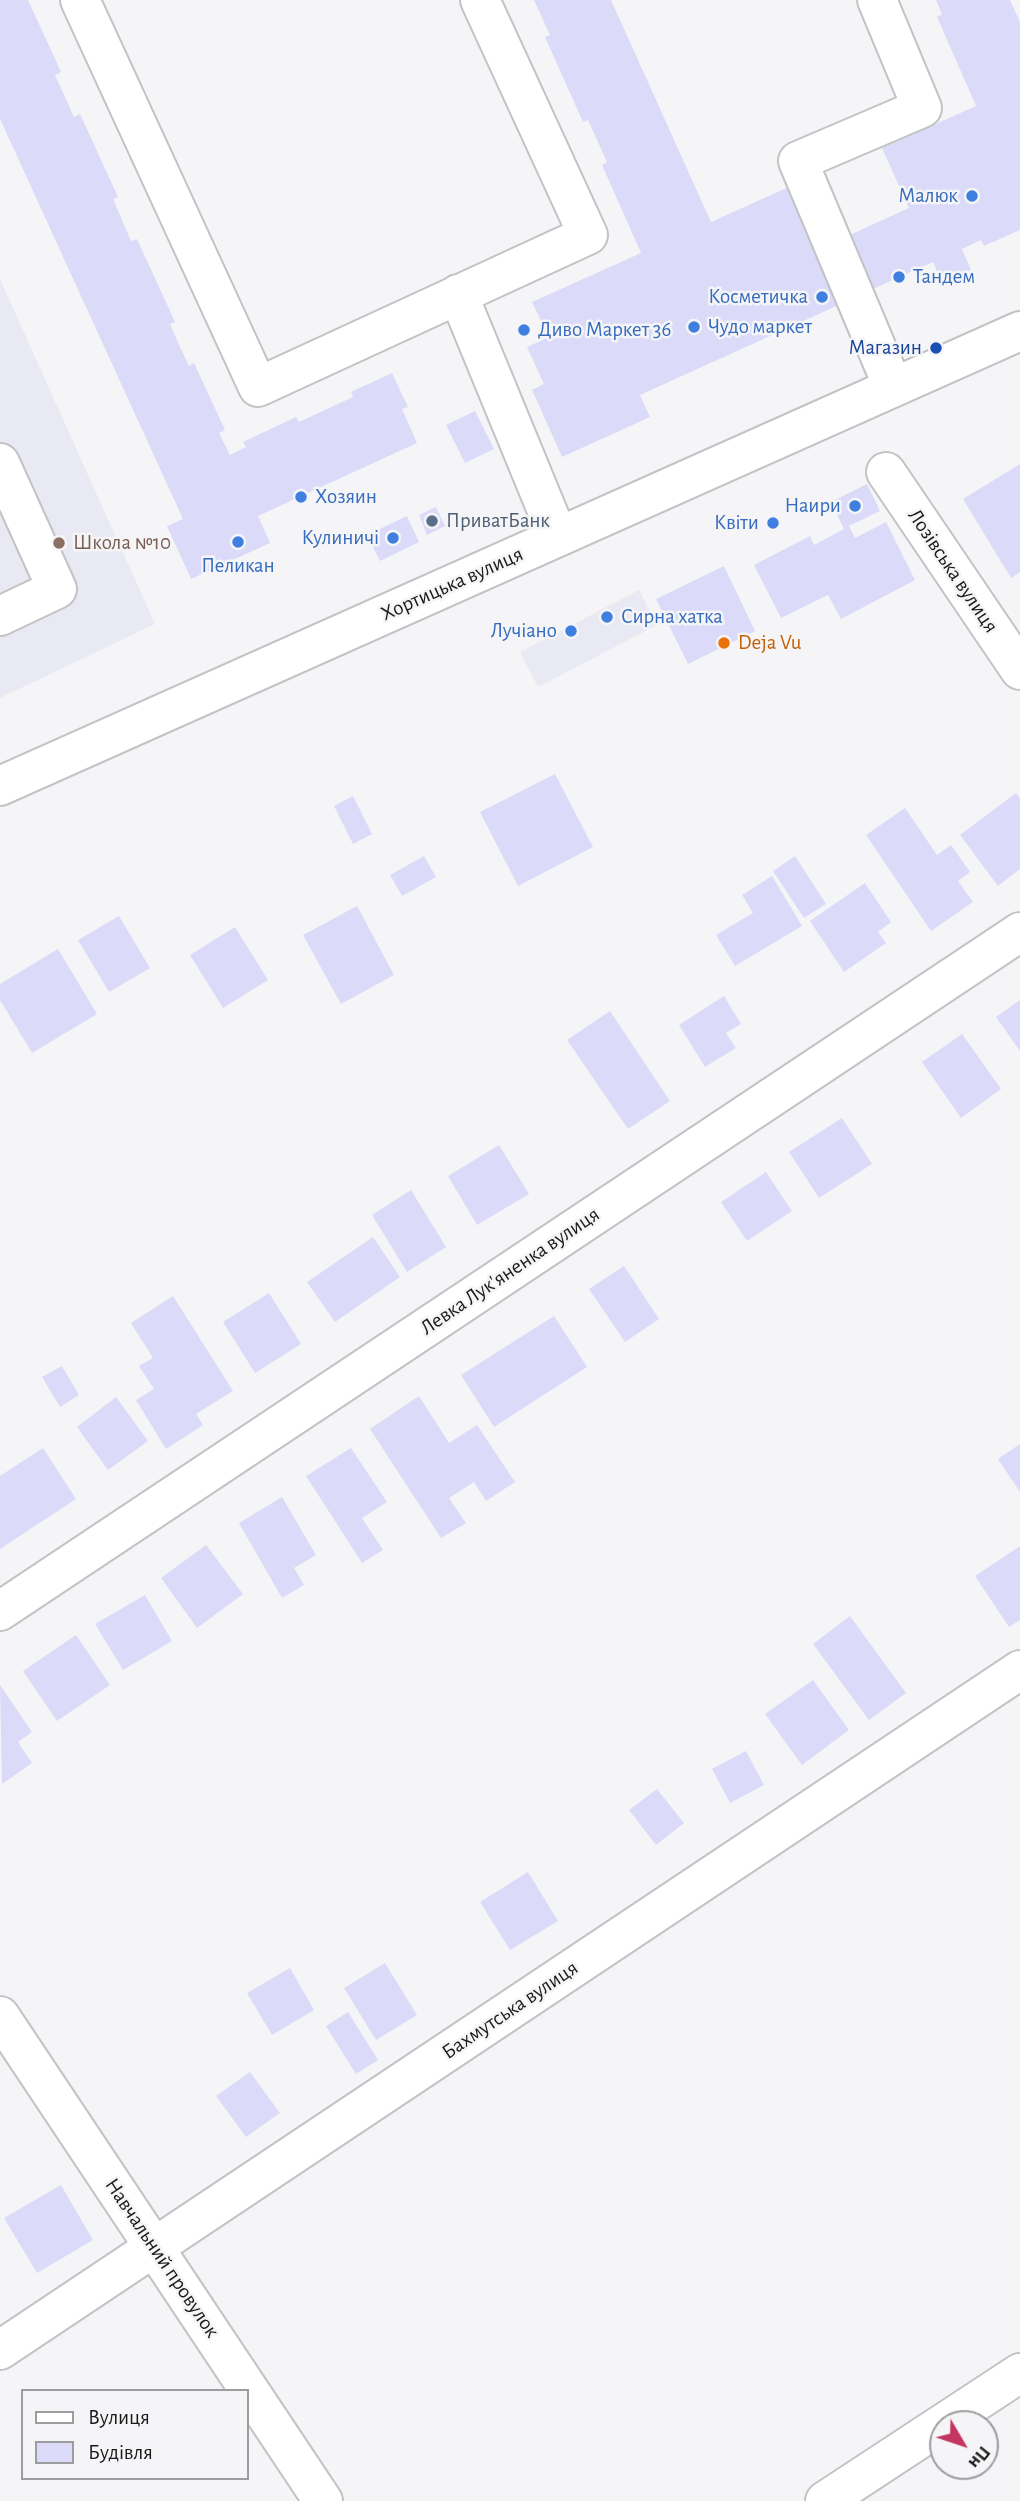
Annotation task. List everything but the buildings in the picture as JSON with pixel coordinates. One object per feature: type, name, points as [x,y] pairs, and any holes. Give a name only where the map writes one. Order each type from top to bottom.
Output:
[{"type":"street","points":[[80,0],[258,387],[587,235],[480,0]]},
{"type":"street","points":[[877,0],[922,108],[798,161],[893,387]]},
{"type":"street","points":[[458,294],[558,537]]},
{"type":"street","name":"Хортицька вулиця","points":[[0,786],[1020,331]]},
{"type":"street","points":[[0,463],[57,589],[0,616]]},
{"type":"street","name":"Лозівська вулиця","points":[[887,472],[1020,670]]},
{"type":"street","name":"Левка Лук'яненка вулиця","points":[[0,1611],[1020,932]]},
{"type":"street","name":"Бахмутська вулиця","points":[[0,2350],[1020,1670]]},
{"type":"street","name":"Навчальний провулок","points":[[0,2016],[323,2501]]},
{"type":"street","points":[[825,2501],[1020,2373]]},
{"type":"shaded area","name":"Школа №10","points":[[0,279],[155,624],[0,698]]},
{"type":"shaded area","points":[[639,590],[657,625],[538,687],[520,652]]},
{"type":"place","name":"Малюк","points":[[972,196]]},
{"type":"place","name":"Тандем","points":[[899,277]]},
{"type":"place","name":"Косметичка","points":[[822,297]]},
{"type":"place","name":"Чудо маркет","points":[[694,327]]},
{"type":"place","name":"Диво Маркет 36","points":[[524,330]]},
{"type":"place","name":"Магазин","points":[[936,348]]},
{"type":"place","name":"Хозяин","points":[[301,497]]},
{"type":"place","name":"Наири","points":[[855,506]]},
{"type":"place","name":"ПриватБанк","points":[[432,521]]},
{"type":"place","name":"Квіти","points":[[773,523]]},
{"type":"place","name":"Кулиничі","points":[[393,538]]},
{"type":"place","name":"Пеликан","points":[[238,542]]},
{"type":"place","name":"Школа №10","points":[[59,543]]},
{"type":"place","name":"Сирна хатка","points":[[607,617]]},
{"type":"place","name":"Лучіано","points":[[571,631]]},
{"type":"place","name":"Deja Vu","points":[[724,643]]}]
